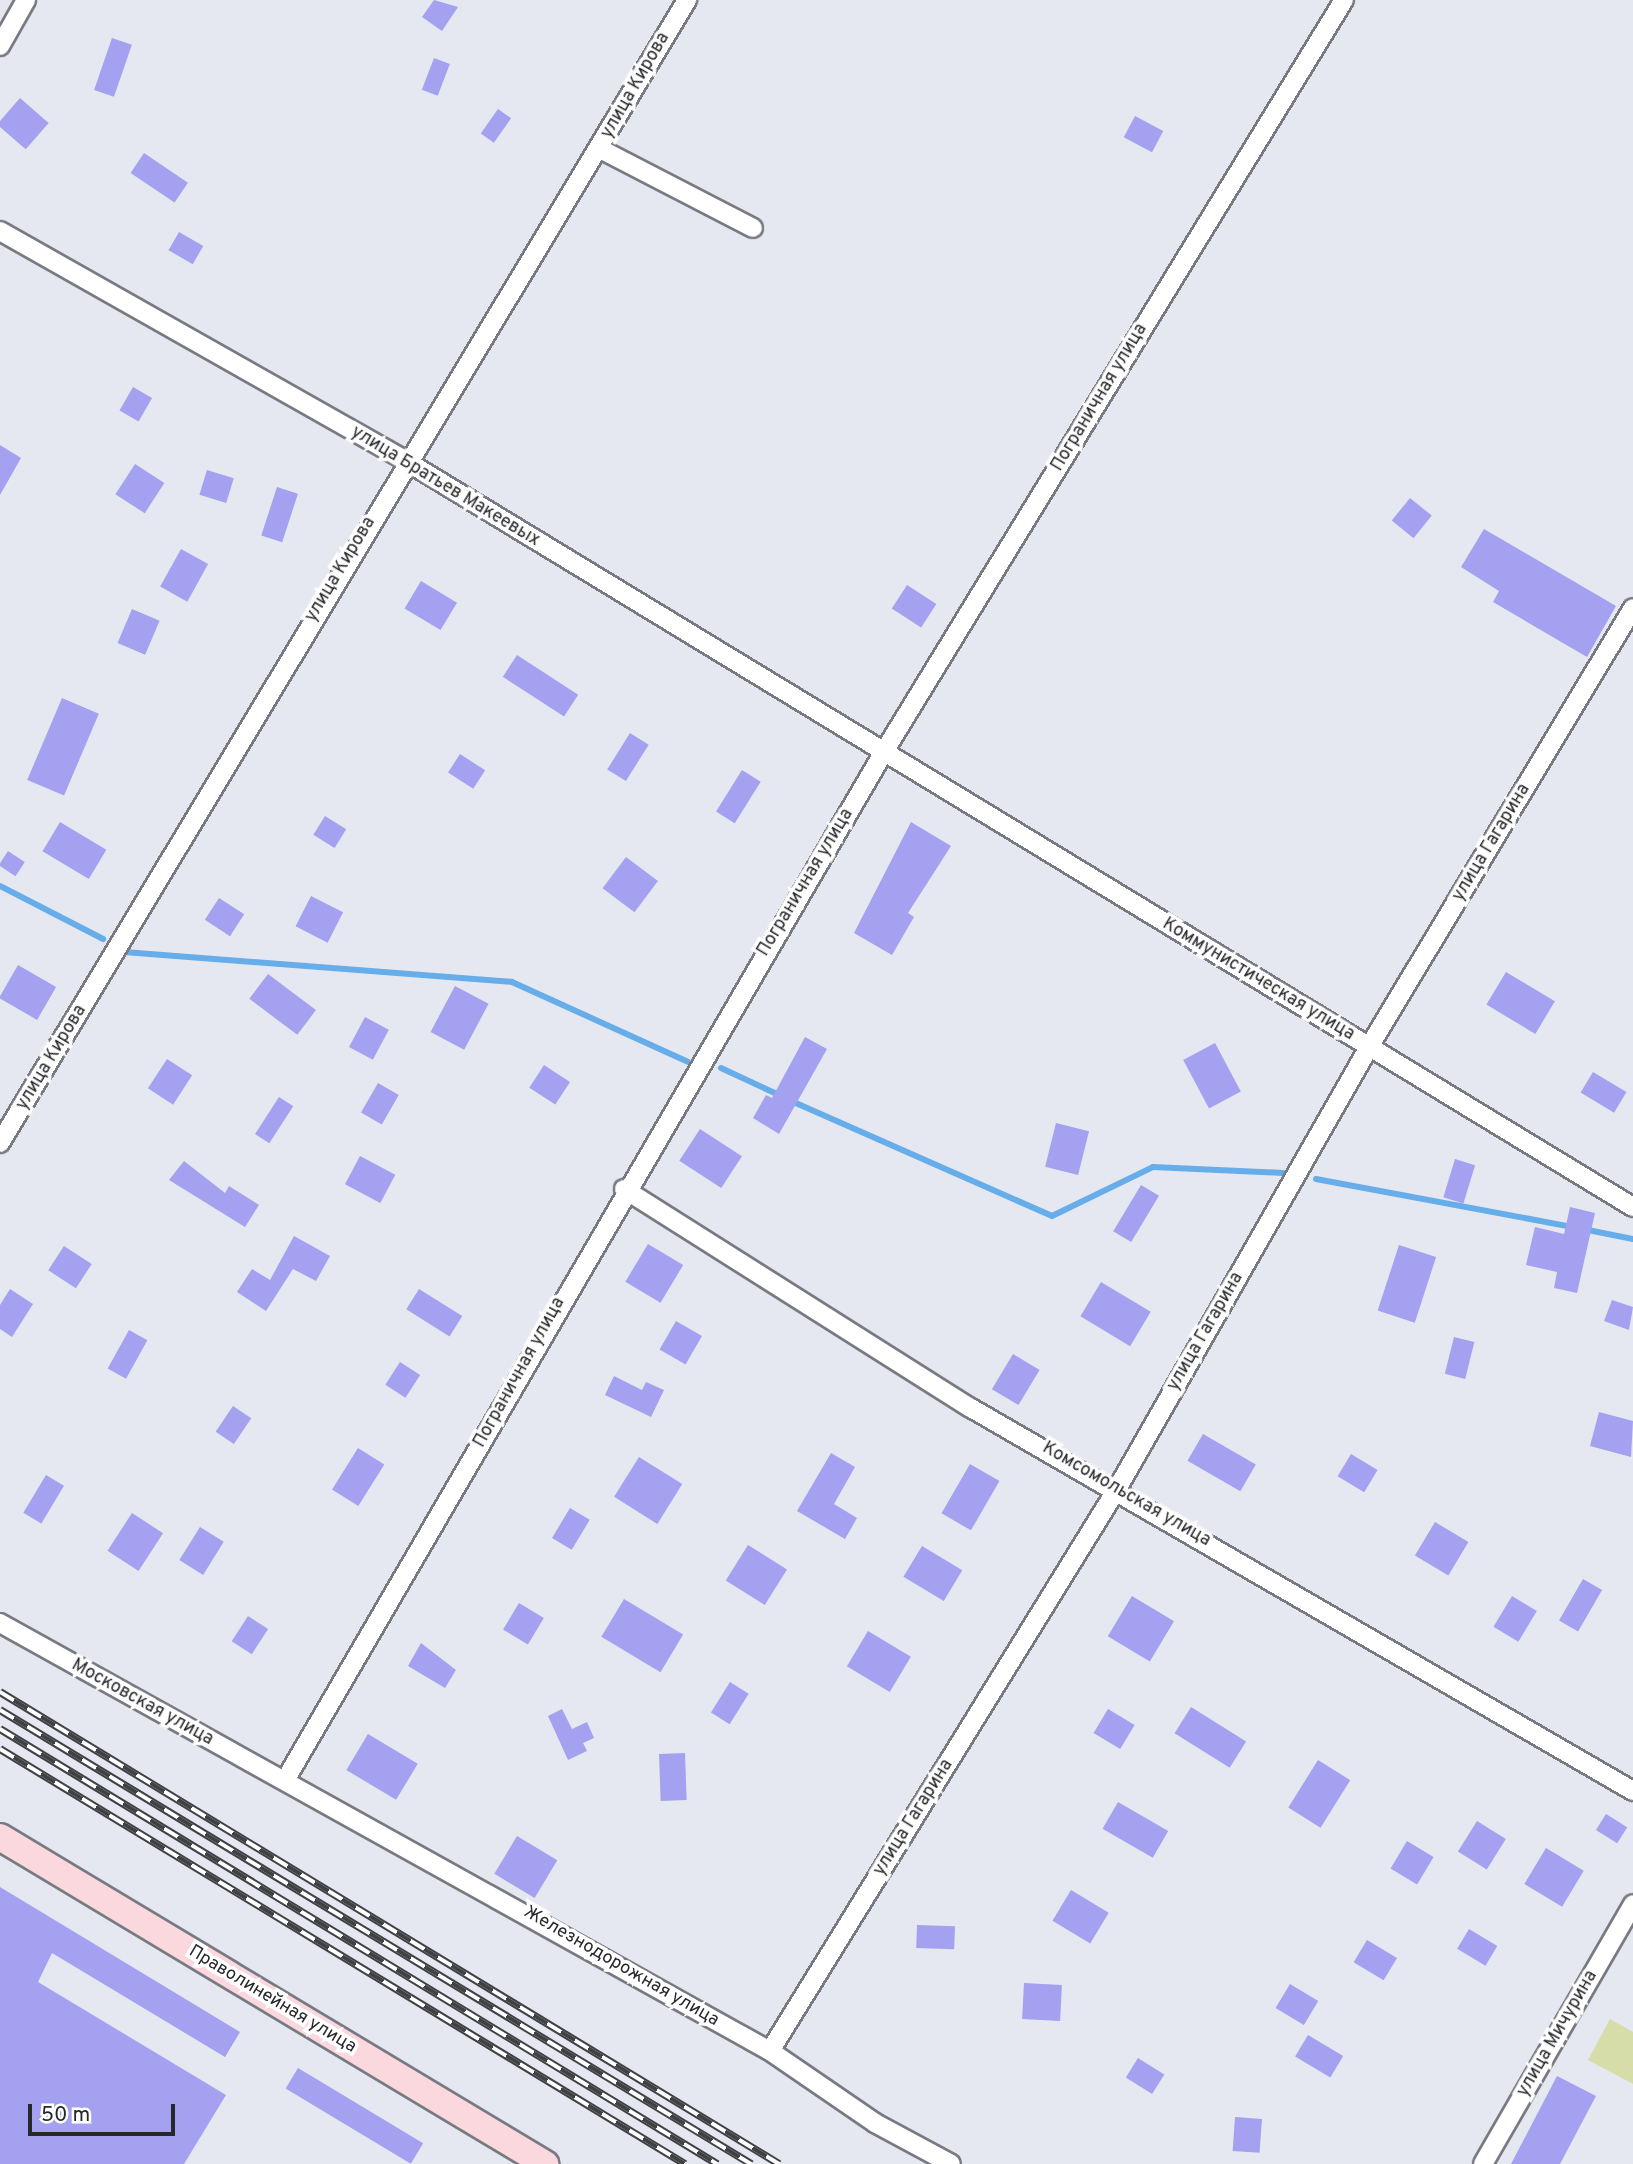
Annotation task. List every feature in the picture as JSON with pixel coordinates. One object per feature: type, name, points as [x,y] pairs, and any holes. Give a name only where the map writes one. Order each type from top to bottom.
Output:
[{"type":"main road","name":"Праволинейная улица","points":[[0,1837],[545,2164]]},
{"type":"street","points":[[0,46],[26,0]]},
{"type":"street","name":"улица Кирова","points":[[0,1143],[406,461],[600,149],[687,0]]},
{"type":"street","name":"Пограничная улица","points":[[287,1777],[624,1189],[882,755],[1344,0]]},
{"type":"street","points":[[600,149],[753,228]]},
{"type":"street","name":"улица Братьев Макеевых","points":[[0,231],[406,461],[882,755]]},
{"type":"street","name":"улица Гагарина","points":[[770,2051],[1117,1489],[1368,1046],[1633,608]]},
{"type":"street","name":"Коммунистическая улица","points":[[882,755],[1633,1207]]},
{"type":"street","name":"Комсомольская улица","points":[[624,1189],[971,1408],[1117,1489],[1633,1791]]},
{"type":"street","name":"Московская улица","points":[[0,1623],[287,1777]]},
{"type":"street","name":"Железнодорожная улица","points":[[287,1777],[770,2051],[875,2123],[951,2164]]},
{"type":"street","name":"улица Мичурина","points":[[1483,2164],[1633,1904]]},
{"type":"green space","points":[[1610,2019],[1633,2032],[1633,2084],[1588,2060]]},
{"type":"building","points":[[434,0],[458,7],[442,31],[422,17]]},
{"type":"building","points":[[112,38],[132,45],[114,97],[94,90]]},
{"type":"building","points":[[434,58],[450,64],[438,96],[422,90]]},
{"type":"building","points":[[20,98],[49,123],[26,149],[0,127],[0,121]]},
{"type":"building","points":[[498,109],[511,118],[494,143],[481,134]]},
{"type":"building","points":[[1135,116],[1163,131],[1152,152],[1124,137]]},
{"type":"building","points":[[144,153],[188,183],[175,203],[131,173]]},
{"type":"building","points":[[179,232],[203,246],[193,264],[168,250]]},
{"type":"building","points":[[133,387],[152,398],[139,421],[120,410]]},
{"type":"building","points":[[0,445],[21,458],[0,495]]},
{"type":"building","points":[[135,464],[164,483],[145,513],[115,494]]},
{"type":"building","points":[[207,470],[234,478],[226,503],[199,495]]},
{"type":"building","points":[[277,487],[298,494],[282,542],[261,536]]},
{"type":"building","points":[[1410,498],[1432,516],[1414,538],[1392,521]]},
{"type":"building","points":[[1484,529],[1616,606],[1587,657],[1493,602],[1499,591],[1461,567]]},
{"type":"building","points":[[181,549],[208,564],[187,602],[160,587]]},
{"type":"building","points":[[421,581],[457,603],[441,630],[405,608]]},
{"type":"building","points":[[907,585],[936,604],[921,628],[892,608]]},
{"type":"building","points":[[132,609],[160,621],[145,655],[118,643]]},
{"type":"building","points":[[517,655],[578,695],[564,717],[503,677]]},
{"type":"building","points":[[62,698],[99,714],[64,796],[27,780]]},
{"type":"building","points":[[630,733],[649,745],[626,781],[607,769]]},
{"type":"building","points":[[460,754],[485,770],[473,789],[448,772]]},
{"type":"building","points":[[742,770],[761,782],[735,823],[716,812]]},
{"type":"building","points":[[325,816],[346,829],[335,848],[313,835]]},
{"type":"building","points":[[60,822],[106,850],[89,879],[42,851]]},
{"type":"building","points":[[911,822],[951,846],[908,913],[914,917],[892,955],[854,933]]},
{"type":"building","points":[[8,851],[25,862],[16,876],[0,866]]},
{"type":"building","points":[[626,857],[658,881],[634,912],[603,888]]},
{"type":"building","points":[[311,896],[343,912],[328,943],[296,926]]},
{"type":"building","points":[[219,898],[244,914],[230,936],[205,920]]},
{"type":"building","points":[[18,965],[56,987],[37,1020],[0,998]]},
{"type":"building","points":[[1506,972],[1555,1001],[1535,1034],[1486,1005]]},
{"type":"building","points":[[268,974],[316,1010],[297,1035],[249,999]]},
{"type":"building","points":[[455,986],[489,1004],[464,1050],[431,1032]]},
{"type":"building","points":[[365,1017],[389,1030],[373,1060],[349,1047]]},
{"type":"building","points":[[805,1037],[827,1049],[779,1134],[753,1118],[766,1095],[772,1098]]},
{"type":"building","points":[[1215,1043],[1241,1092],[1209,1108],[1183,1060]]},
{"type":"building","points":[[167,1059],[192,1075],[173,1105],[148,1088]]},
{"type":"building","points":[[544,1065],[570,1082],[555,1105],[529,1088]]},
{"type":"building","points":[[1593,1072],[1626,1092],[1614,1113],[1581,1093]]},
{"type":"building","points":[[378,1083],[399,1095],[382,1124],[361,1112]]},
{"type":"building","points":[[279,1097],[293,1106],[269,1143],[255,1134]]},
{"type":"building","points":[[1056,1123],[1089,1131],[1078,1175],[1045,1167]]},
{"type":"building","points":[[700,1129],[742,1156],[721,1188],[679,1161]]},
{"type":"building","points":[[360,1156],[395,1175],[380,1203],[345,1184]]},
{"type":"building","points":[[1455,1159],[1475,1165],[1463,1203],[1443,1197]]},
{"type":"building","points":[[184,1161],[225,1193],[229,1186],[259,1205],[245,1227],[169,1180]]},
{"type":"building","points":[[1141,1185],[1159,1196],[1131,1242],[1113,1231]]},
{"type":"building","points":[[1570,1207],[1595,1213],[1577,1293],[1554,1288],[1557,1272],[1526,1265],[1535,1227],[1564,1234]]},
{"type":"building","points":[[294,1236],[330,1256],[316,1281],[293,1269],[266,1311],[237,1292],[252,1269],[270,1280]]},
{"type":"building","points":[[648,1244],[683,1265],[660,1303],[625,1282]]},
{"type":"building","points":[[1399,1245],[1436,1257],[1415,1323],[1378,1311]]},
{"type":"building","points":[[64,1246],[92,1264],[76,1288],[48,1270]]},
{"type":"building","points":[[1101,1282],[1151,1312],[1130,1346],[1080,1316]]},
{"type":"building","points":[[10,1289],[33,1304],[12,1337],[0,1329],[0,1305]]},
{"type":"building","points":[[419,1289],[462,1316],[450,1336],[406,1309]]},
{"type":"building","points":[[1612,1300],[1633,1307],[1629,1330],[1604,1321]]},
{"type":"building","points":[[676,1321],[702,1336],[685,1365],[660,1350]]},
{"type":"building","points":[[129,1330],[147,1340],[126,1379],[108,1368]]},
{"type":"building","points":[[1454,1337],[1474,1342],[1465,1379],[1445,1374]]},
{"type":"building","points":[[1013,1354],[1040,1370],[1018,1405],[992,1389]]},
{"type":"building","points":[[400,1362],[420,1375],[405,1398],[385,1385]]},
{"type":"building","points":[[614,1376],[642,1390],[646,1382],[664,1390],[651,1417],[605,1395]]},
{"type":"building","points":[[233,1406],[251,1418],[234,1444],[216,1432]]},
{"type":"building","points":[[1599,1412],[1633,1421],[1631,1457],[1590,1446]]},
{"type":"building","points":[[1203,1434],[1256,1464],[1240,1491],[1188,1461]]},
{"type":"building","points":[[358,1448],[384,1464],[358,1506],[332,1490]]},
{"type":"building","points":[[831,1453],[855,1467],[834,1504],[857,1518],[845,1539],[797,1511]]},
{"type":"building","points":[[1351,1454],[1378,1470],[1364,1492],[1338,1476]]},
{"type":"building","points":[[639,1457],[682,1484],[657,1524],[614,1497]]},
{"type":"building","points":[[970,1464],[999,1481],[971,1530],[942,1513]]},
{"type":"building","points":[[46,1475],[64,1486],[41,1524],[23,1513]]},
{"type":"building","points":[[570,1508],[590,1520],[572,1550],[552,1538]]},
{"type":"building","points":[[132,1513],[163,1533],[139,1571],[107,1551]]},
{"type":"building","points":[[1435,1522],[1468,1542],[1448,1576],[1415,1555]]},
{"type":"building","points":[[200,1527],[224,1542],[203,1575],[179,1560]]},
{"type":"building","points":[[748,1545],[787,1569],[765,1605],[726,1581]]},
{"type":"building","points":[[922,1546],[962,1570],[944,1601],[903,1577]]},
{"type":"building","points":[[1583,1579],[1602,1590],[1578,1632],[1559,1621]]},
{"type":"building","points":[[1132,1596],[1174,1621],[1150,1662],[1108,1636]]},
{"type":"building","points":[[1512,1596],[1537,1611],[1518,1642],[1493,1627]]},
{"type":"building","points":[[624,1599],[683,1635],[660,1672],[601,1637]]},
{"type":"building","points":[[519,1603],[544,1618],[528,1645],[503,1630]]},
{"type":"building","points":[[248,1616],[268,1629],[252,1654],[232,1641]]},
{"type":"building","points":[[868,1631],[911,1657],[890,1692],[847,1666]]},
{"type":"building","points":[[421,1643],[456,1670],[445,1688],[408,1666]]},
{"type":"building","points":[[730,1682],[749,1694],[730,1724],[711,1713]]},
{"type":"building","points":[[1191,1707],[1246,1741],[1230,1768],[1175,1733]]},
{"type":"building","points":[[562,1709],[572,1729],[587,1722],[594,1738],[583,1743],[587,1751],[568,1760],[548,1716]]},
{"type":"building","points":[[1108,1709],[1135,1725],[1120,1749],[1094,1733]]},
{"type":"building","points":[[368,1734],[418,1764],[396,1800],[346,1770]]},
{"type":"building","points":[[685,1753],[687,1800],[661,1801],[659,1754]]},
{"type":"building","points":[[1318,1760],[1350,1780],[1321,1828],[1288,1807]]},
{"type":"building","points":[[1118,1802],[1168,1831],[1153,1858],[1102,1829]]},
{"type":"building","points":[[1606,1814],[1627,1827],[1617,1843],[1596,1830]]},
{"type":"building","points":[[1477,1821],[1506,1839],[1487,1870],[1458,1852]]},
{"type":"building","points":[[517,1836],[557,1860],[535,1898],[494,1874]]},
{"type":"building","points":[[1407,1841],[1434,1857],[1417,1884],[1391,1868]]},
{"type":"building","points":[[1546,1848],[1584,1871],[1562,1907],[1524,1884]]},
{"type":"building","points":[[0,1887],[240,2032],[225,2057],[52,1953],[38,1982],[226,2095],[184,2164],[0,2164]]},
{"type":"building","points":[[1071,1890],[1109,1913],[1090,1944],[1052,1921]]},
{"type":"building","points":[[917,1925],[955,1926],[954,1949],[916,1948]]},
{"type":"building","points":[[1469,1929],[1497,1946],[1485,1966],[1457,1949]]},
{"type":"building","points":[[1367,1940],[1397,1958],[1384,1980],[1354,1962]]},
{"type":"building","points":[[1024,1983],[1062,1985],[1060,2021],[1022,2019]]},
{"type":"building","points":[[1290,1984],[1318,2001],[1304,2025],[1276,2008]]},
{"type":"building","points":[[1308,2035],[1343,2056],[1330,2078],[1295,2056]]},
{"type":"building","points":[[1138,2058],[1164,2074],[1152,2094],[1126,2078]]},
{"type":"building","points":[[298,2068],[423,2143],[411,2164],[286,2089]]},
{"type":"building","points":[[1557,2076],[1596,2096],[1560,2164],[1511,2164]]},
{"type":"building","points":[[1235,2117],[1262,2119],[1260,2153],[1233,2151]]},
{"type":"waterway","points":[[0,886],[103,939]]},
{"type":"waterway","points":[[124,952],[512,982],[688,1062]]},
{"type":"waterway","points":[[721,1068],[779,1095]]},
{"type":"waterway","points":[[789,1100],[1052,1216],[1153,1167],[1283,1173]]},
{"type":"waterway","points":[[1316,1179],[1572,1227]]},
{"type":"waterway","points":[[1583,1229],[1633,1239]]},
{"type":"railway","points":[[0,1692],[779,2164]]},
{"type":"railway","points":[[0,1710],[751,2164]]},
{"type":"railway","points":[[0,1729],[717,2164]]},
{"type":"railway","points":[[0,1749],[685,2164]]}]
